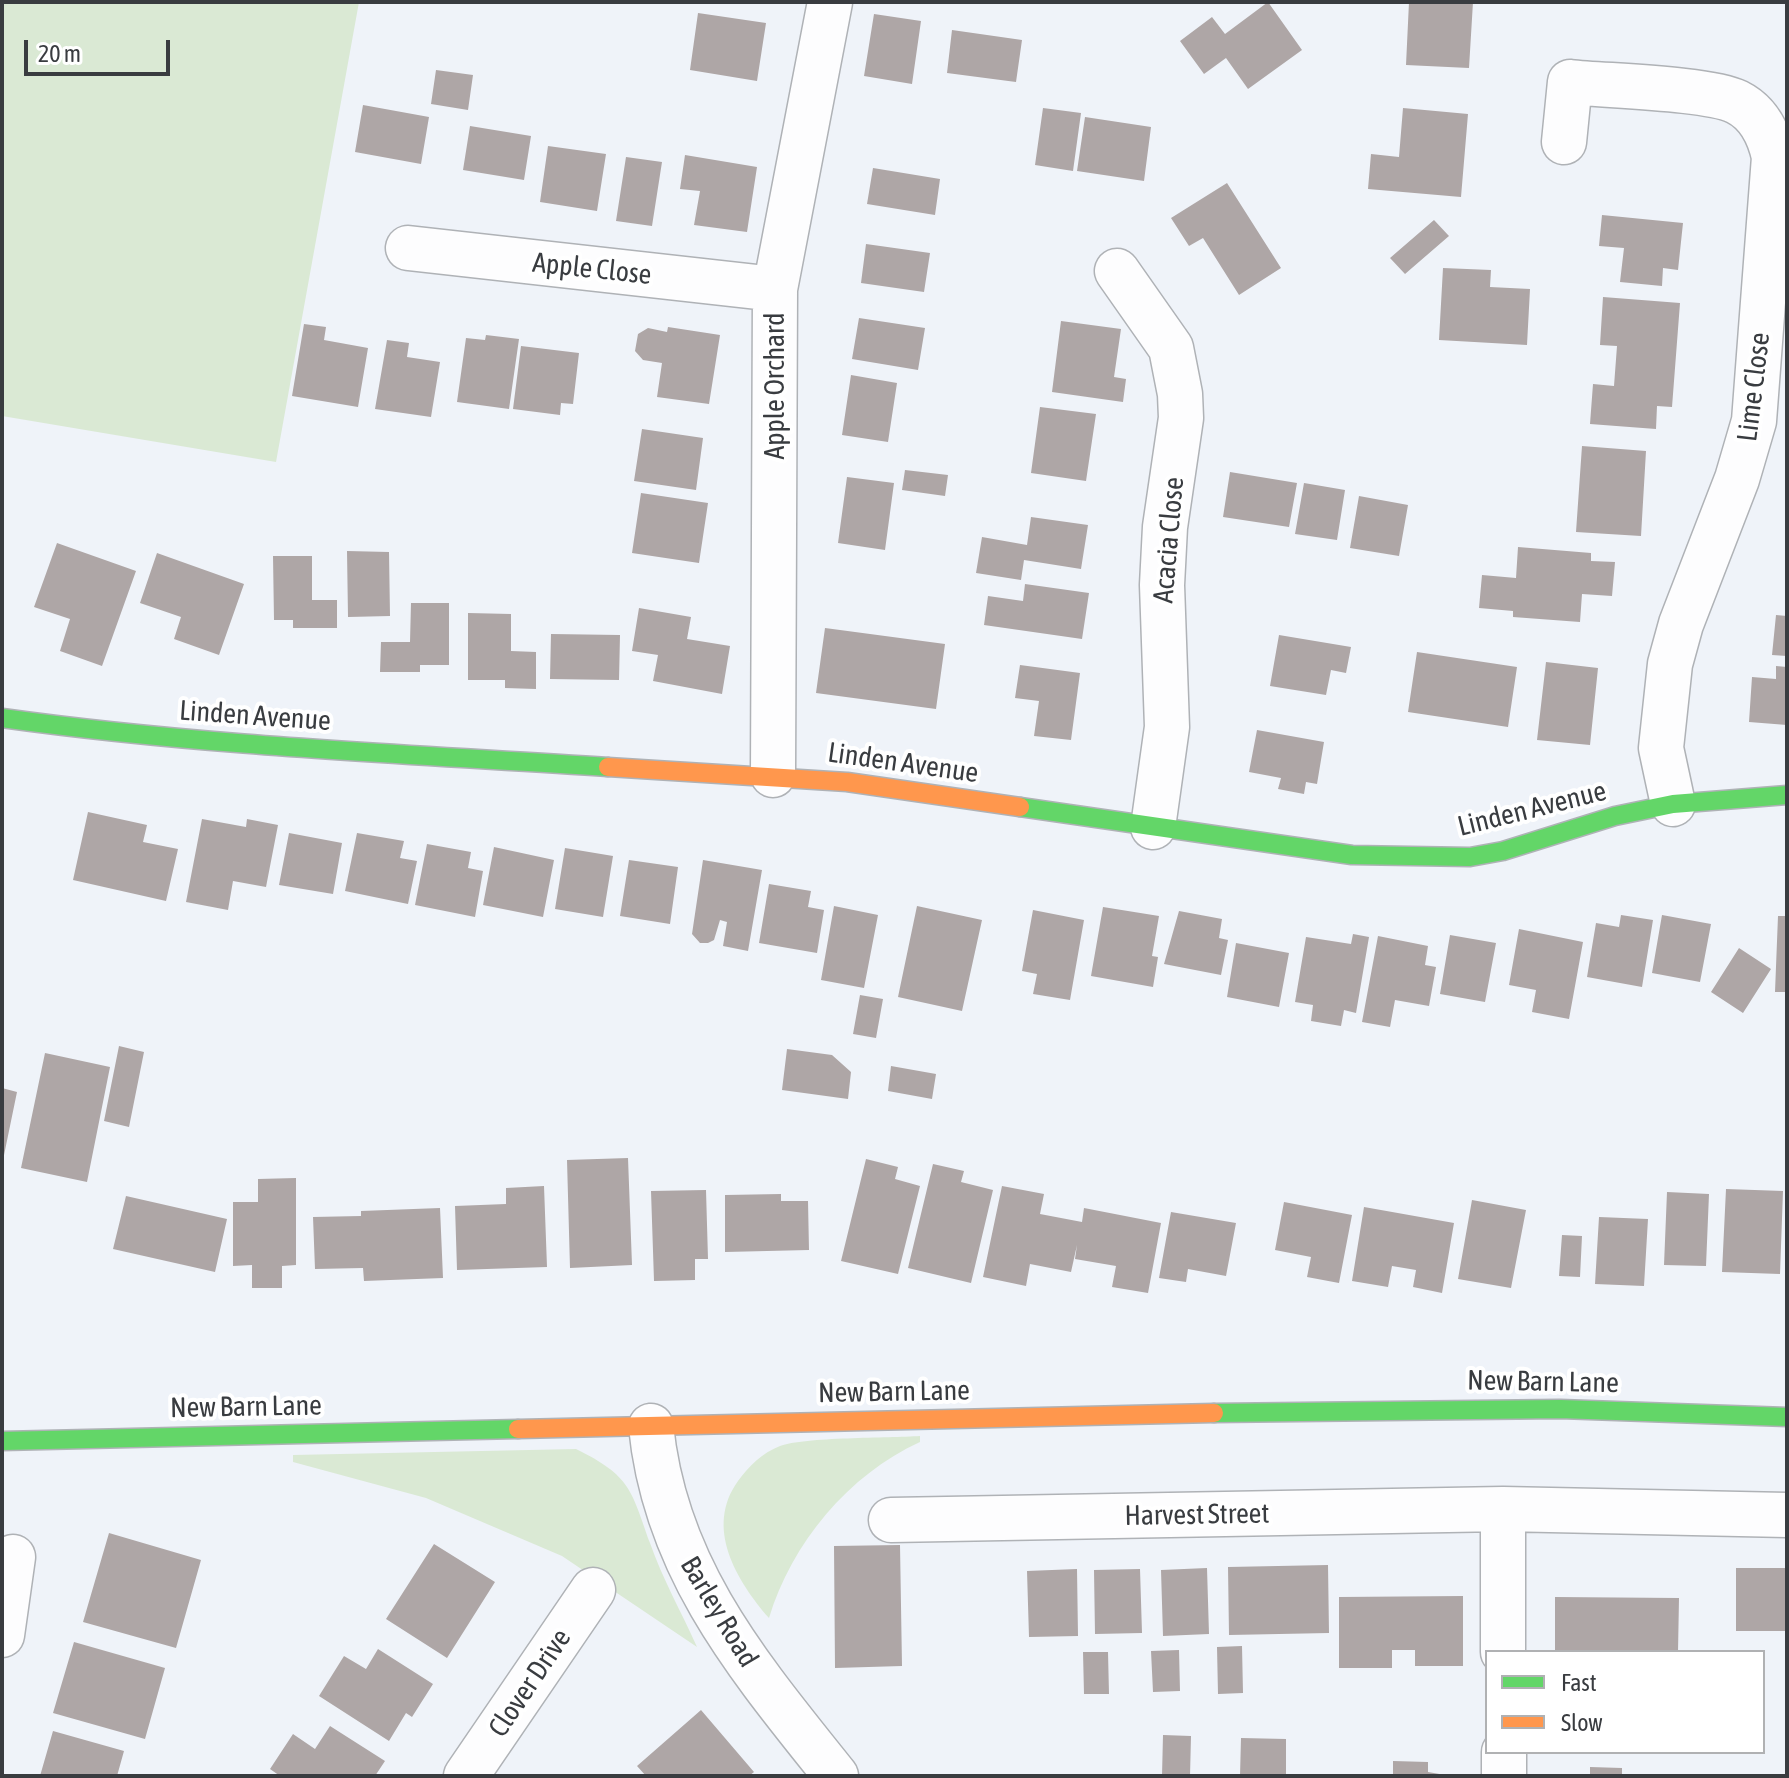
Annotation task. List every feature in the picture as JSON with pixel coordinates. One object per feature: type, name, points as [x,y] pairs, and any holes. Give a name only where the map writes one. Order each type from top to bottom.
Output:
[{"type":"street","name":"Apple Orchard","points":[[773,775],[775,289],[830,2]]},
{"type":"street","name":"Lime Close","points":[[1564,142],[1570,82],[1723,96],[1753,112],[1763,126],[1774,157],[1754,421],[1737,479],[1681,624],[1668,678],[1661,748],[1673,804]]},
{"type":"street","name":"Apple Close","points":[[408,248],[775,289]]},
{"type":"street","name":"Acacia Close","points":[[1117,271],[1171,348],[1180,394],[1181,418],[1165,527],[1162,585],[1167,727],[1153,827]]},
{"type":"street","name":"Linden Avenue","points":[[2,718],[103,732],[236,743],[508,763],[773,775],[847,782],[1352,855],[1437,859],[1503,851],[1559,831],[1673,804],[1787,795]]},
{"type":"street","name":"New Barn Lane","points":[[2,1441],[1330,1410],[1560,1409],[1787,1417]]},
{"type":"street","name":"Barley Road","points":[[651,1426],[655,1472],[676,1538],[695,1581],[755,1674],[836,1776]]},
{"type":"street","name":"Harvest Street","points":[[891,1520],[1503,1509],[1787,1515]]},
{"type":"street","points":[[1503,1509],[1503,1650]]},
{"type":"street","points":[[2,1635],[13,1557]]},
{"type":"street","name":"Clover Drive","points":[[466,1776],[593,1590]]},
{"type":"street","points":[[1504,1754],[1504,1776]]},
{"type":"green space","points":[[2,2],[359,2],[276,462],[2,416]]},
{"type":"green space","points":[[920,1436],[920,1442],[869,1473],[826,1514],[792,1564],[769,1618],[736,1571],[724,1535],[728,1499],[742,1475],[767,1452],[792,1443]]},
{"type":"green space","points":[[576,1449],[619,1477],[633,1497],[660,1569],[697,1647],[562,1556],[426,1498],[293,1462],[293,1455]]},
{"type":"building","points":[[1268,2],[1302,50],[1248,89],[1226,58],[1204,74],[1180,41],[1212,17],[1225,34]]},
{"type":"building","points":[[1409,2],[1473,2],[1469,68],[1406,65]]},
{"type":"building","points":[[698,13],[766,23],[757,81],[690,70]]},
{"type":"building","points":[[874,14],[921,21],[912,84],[864,76]]},
{"type":"building","points":[[952,30],[1022,40],[1016,82],[947,73]]},
{"type":"building","points":[[436,70],[473,75],[468,110],[431,104]]},
{"type":"building","points":[[363,105],[429,117],[421,164],[355,152]]},
{"type":"building","points":[[1043,108],[1081,113],[1073,171],[1035,165]]},
{"type":"building","points":[[1403,108],[1468,114],[1461,197],[1368,189],[1371,154],[1399,157]]},
{"type":"building","points":[[1085,117],[1151,127],[1144,181],[1077,171]]},
{"type":"building","points":[[470,126],[531,136],[524,180],[463,170]]},
{"type":"building","points":[[548,146],[606,154],[597,211],[540,202]]},
{"type":"building","points":[[685,155],[757,167],[747,232],[694,225],[700,191],[680,189]]},
{"type":"building","points":[[626,157],[662,162],[652,226],[616,221]]},
{"type":"building","points":[[873,168],[940,179],[935,215],[867,204]]},
{"type":"building","points":[[1227,183],[1281,268],[1239,295],[1203,238],[1189,246],[1171,218]]},
{"type":"building","points":[[1602,215],[1683,223],[1678,270],[1663,268],[1662,286],[1620,282],[1624,248],[1599,246]]},
{"type":"building","points":[[1434,220],[1449,236],[1405,274],[1390,258]]},
{"type":"building","points":[[866,244],[930,253],[924,292],[861,283]]},
{"type":"building","points":[[1443,268],[1491,270],[1490,287],[1530,289],[1527,345],[1439,340]]},
{"type":"building","points":[[1603,297],[1680,303],[1672,407],[1657,406],[1656,429],[1590,424],[1593,384],[1614,386],[1617,346],[1600,345]]},
{"type":"building","points":[[859,318],[925,328],[918,370],[852,359]]},
{"type":"building","points":[[1061,321],[1121,329],[1114,377],[1126,379],[1123,402],[1052,392]]},
{"type":"building","points":[[304,324],[326,327],[324,340],[368,348],[358,407],[292,396]]},
{"type":"building","points":[[668,327],[720,335],[709,404],[657,397],[662,363],[643,360],[635,351],[638,334],[648,328],[667,332]]},
{"type":"building","points":[[486,335],[519,339],[509,409],[457,402],[466,338],[485,340]]},
{"type":"building","points":[[387,340],[409,343],[407,357],[440,362],[431,417],[375,409]]},
{"type":"building","points":[[521,346],[579,353],[573,404],[561,403],[560,415],[513,409]]},
{"type":"building","points":[[851,375],[897,383],[888,442],[842,435]]},
{"type":"building","points":[[1040,407],[1096,414],[1086,481],[1031,473]]},
{"type":"building","points":[[642,429],[703,438],[696,490],[634,481]]},
{"type":"building","points":[[1582,446],[1646,451],[1641,536],[1576,532]]},
{"type":"building","points":[[905,470],[948,475],[945,496],[902,490]]},
{"type":"building","points":[[1230,472],[1297,483],[1289,527],[1223,517]]},
{"type":"building","points":[[847,477],[894,483],[885,550],[838,543]]},
{"type":"building","points":[[1304,483],[1345,490],[1337,540],[1295,534]]},
{"type":"building","points":[[641,493],[708,503],[699,563],[632,553]]},
{"type":"building","points":[[1359,496],[1408,505],[1399,556],[1350,548]]},
{"type":"building","points":[[1031,517],[1088,525],[1081,569],[1024,560],[1021,580],[976,573],[982,537],[1027,545]]},
{"type":"building","points":[[57,543],[136,571],[102,666],[60,651],[70,619],[34,607]]},
{"type":"building","points":[[1518,547],[1591,553],[1591,561],[1615,562],[1612,596],[1582,594],[1580,622],[1513,617],[1513,611],[1479,608],[1482,575],[1516,578]]},
{"type":"building","points":[[347,551],[389,552],[390,616],[348,617]]},
{"type":"building","points":[[157,553],[244,584],[219,655],[174,639],[181,617],[140,603]]},
{"type":"building","points":[[273,556],[312,556],[312,600],[337,600],[337,628],[293,628],[293,620],[274,620]]},
{"type":"building","points":[[1025,584],[1089,593],[1082,639],[984,625],[988,596],[1023,601]]},
{"type":"building","points":[[411,603],[449,603],[449,665],[420,665],[420,672],[380,672],[381,642],[410,642]]},
{"type":"building","points":[[639,608],[691,617],[687,639],[730,646],[722,694],[653,681],[658,655],[632,651]]},
{"type":"building","points":[[468,613],[511,614],[511,651],[536,652],[536,689],[505,688],[505,680],[468,680]]},
{"type":"building","points":[[1776,615],[1787,616],[1787,656],[1772,655]]},
{"type":"building","points":[[825,628],[945,644],[936,709],[816,693]]},
{"type":"building","points":[[551,634],[620,635],[619,680],[550,679]]},
{"type":"building","points":[[1279,635],[1351,647],[1346,673],[1331,670],[1326,695],[1270,686]]},
{"type":"building","points":[[1417,652],[1517,667],[1508,727],[1408,712]]},
{"type":"building","points":[[1546,662],[1598,668],[1590,745],[1537,740]]},
{"type":"building","points":[[1020,665],[1080,673],[1071,740],[1034,736],[1039,701],[1015,698]]},
{"type":"building","points":[[1776,666],[1787,667],[1787,725],[1749,722],[1752,677],[1776,679]]},
{"type":"building","points":[[1257,730],[1324,742],[1317,784],[1306,782],[1304,794],[1278,789],[1281,778],[1249,772]]},
{"type":"building","points":[[88,812],[147,825],[143,842],[178,849],[166,901],[73,880]]},
{"type":"building","points":[[202,819],[246,827],[247,819],[278,825],[266,887],[233,881],[228,910],[186,902]]},
{"type":"building","points":[[289,833],[342,843],[333,894],[279,885]]},
{"type":"building","points":[[357,833],[404,841],[400,858],[417,861],[408,904],[345,891]]},
{"type":"building","points":[[427,844],[471,852],[468,868],[483,871],[475,917],[415,905]]},
{"type":"building","points":[[494,847],[554,860],[543,917],[483,905]]},
{"type":"building","points":[[565,848],[613,856],[603,917],[555,909]]},
{"type":"building","points":[[629,860],[678,867],[670,924],[620,916]]},
{"type":"building","points":[[703,860],[762,870],[748,951],[723,946],[727,922],[720,920],[714,940],[708,943],[700,943],[692,934]]},
{"type":"building","points":[[769,884],[811,891],[808,907],[824,910],[817,953],[759,943]]},
{"type":"building","points":[[834,906],[878,915],[864,988],[821,980]]},
{"type":"building","points":[[917,906],[982,920],[962,1011],[898,997]]},
{"type":"building","points":[[1103,907],[1159,916],[1152,956],[1158,957],[1153,987],[1091,976]]},
{"type":"building","points":[[1033,910],[1084,920],[1070,1000],[1033,994],[1037,974],[1022,971]]},
{"type":"building","points":[[1179,911],[1222,919],[1219,938],[1228,940],[1221,975],[1164,964]]},
{"type":"building","points":[[1621,915],[1653,920],[1642,987],[1587,977],[1596,923],[1619,927]]},
{"type":"building","points":[[1662,915],[1711,924],[1700,982],[1652,973]]},
{"type":"building","points":[[1778,916],[1787,916],[1787,992],[1775,992]]},
{"type":"building","points":[[1519,929],[1583,942],[1569,1019],[1532,1012],[1536,990],[1509,985]]},
{"type":"building","points":[[1353,934],[1369,937],[1356,1013],[1344,1010],[1341,1026],[1311,1021],[1313,1005],[1295,1002],[1306,937],[1351,944]]},
{"type":"building","points":[[1450,935],[1496,943],[1485,1002],[1440,994]]},
{"type":"building","points":[[1378,936],[1428,946],[1425,965],[1436,967],[1429,1006],[1395,1000],[1390,1027],[1362,1022]]},
{"type":"building","points":[[1236,943],[1289,953],[1279,1007],[1227,997]]},
{"type":"building","points":[[1739,948],[1771,969],[1743,1013],[1711,992]]},
{"type":"building","points":[[860,995],[883,999],[876,1038],[853,1034]]},
{"type":"building","points":[[119,1046],[144,1052],[129,1127],[104,1121]]},
{"type":"building","points":[[787,1049],[832,1055],[851,1072],[848,1099],[782,1090]]},
{"type":"building","points":[[45,1053],[110,1067],[87,1182],[21,1168]]},
{"type":"building","points":[[891,1066],[936,1074],[932,1099],[888,1091]]},
{"type":"building","points":[[2,1088],[17,1092],[3,1160],[2,1159]]},
{"type":"building","points":[[628,1158],[632,1265],[570,1268],[567,1160]]},
{"type":"building","points":[[866,1159],[898,1167],[895,1179],[920,1186],[898,1274],[841,1261]]},
{"type":"building","points":[[933,1164],[964,1171],[961,1182],[993,1190],[971,1283],[908,1268]]},
{"type":"building","points":[[296,1178],[296,1265],[282,1266],[282,1288],[252,1288],[252,1265],[233,1266],[233,1202],[258,1202],[258,1179]]},
{"type":"building","points":[[544,1186],[547,1267],[457,1270],[455,1206],[506,1204],[506,1188]]},
{"type":"building","points":[[1002,1186],[1044,1194],[1040,1214],[1082,1222],[1084,1208],[1161,1223],[1148,1293],[1112,1287],[1116,1266],[1075,1259],[1077,1245],[1071,1272],[1030,1264],[1026,1286],[983,1277]]},
{"type":"building","points":[[1726,1189],[1783,1191],[1780,1274],[1722,1272]]},
{"type":"building","points":[[706,1190],[708,1259],[695,1259],[695,1280],[654,1281],[651,1191]]},
{"type":"building","points":[[1667,1192],[1709,1194],[1706,1266],[1664,1265]]},
{"type":"building","points":[[781,1194],[781,1201],[808,1201],[809,1250],[725,1252],[725,1195]]},
{"type":"building","points":[[126,1196],[227,1219],[215,1272],[113,1249]]},
{"type":"building","points":[[1472,1200],[1526,1210],[1511,1288],[1458,1279]]},
{"type":"building","points":[[1284,1202],[1352,1215],[1339,1283],[1307,1277],[1311,1257],[1275,1250]]},
{"type":"building","points":[[1364,1207],[1454,1223],[1442,1293],[1413,1287],[1416,1270],[1392,1266],[1388,1287],[1352,1281]]},
{"type":"building","points":[[440,1208],[443,1278],[364,1281],[363,1268],[315,1269],[313,1217],[361,1216],[361,1211]]},
{"type":"building","points":[[1171,1212],[1236,1223],[1226,1276],[1188,1269],[1186,1282],[1159,1278]]},
{"type":"building","points":[[1599,1217],[1648,1219],[1644,1286],[1595,1284]]},
{"type":"building","points":[[1562,1235],[1582,1236],[1580,1277],[1559,1276]]},
{"type":"building","points":[[109,1533],[201,1560],[176,1648],[83,1622]]},
{"type":"building","points":[[434,1544],[495,1582],[447,1658],[386,1619]]},
{"type":"building","points":[[900,1545],[902,1666],[835,1668],[834,1546]]},
{"type":"building","points":[[1328,1565],[1329,1633],[1229,1635],[1228,1567]]},
{"type":"building","points":[[1207,1568],[1209,1634],[1163,1636],[1161,1570]]},
{"type":"building","points":[[1736,1568],[1787,1568],[1787,1631],[1736,1631]]},
{"type":"building","points":[[1077,1569],[1078,1636],[1029,1637],[1027,1571]]},
{"type":"building","points":[[1140,1569],[1142,1633],[1095,1634],[1094,1570]]},
{"type":"building","points":[[1463,1596],[1463,1666],[1415,1666],[1415,1650],[1392,1650],[1392,1668],[1339,1668],[1339,1597]]},
{"type":"building","points":[[1555,1597],[1679,1598],[1678,1650],[1555,1650]]},
{"type":"building","points":[[74,1642],[165,1668],[145,1739],[53,1713]]},
{"type":"building","points":[[1242,1646],[1243,1693],[1218,1694],[1217,1647]]},
{"type":"building","points":[[378,1649],[433,1684],[412,1717],[406,1713],[389,1741],[319,1696],[344,1656],[366,1669]]},
{"type":"building","points":[[1179,1650],[1180,1691],[1153,1692],[1151,1651]]},
{"type":"building","points":[[1083,1652],[1108,1652],[1109,1694],[1084,1694]]},
{"type":"building","points":[[701,1710],[754,1772],[749,1776],[646,1776],[637,1766]]},
{"type":"building","points":[[330,1726],[385,1761],[375,1776],[280,1776],[270,1769],[293,1734],[315,1749]]},
{"type":"building","points":[[53,1731],[124,1751],[117,1776],[40,1776]]},
{"type":"building","points":[[1163,1735],[1191,1736],[1190,1776],[1162,1776]]},
{"type":"building","points":[[1241,1738],[1286,1739],[1286,1776],[1240,1776]]},
{"type":"building","points":[[1393,1761],[1428,1762],[1428,1772],[1451,1776],[1393,1776]]},
{"type":"building","points":[[1590,1767],[1622,1768],[1622,1776],[1590,1776]]},
{"type":"traffic: fast","points":[[2,718],[153,736],[608,767]]},
{"type":"traffic: fast","points":[[1020,807],[1352,855],[1470,857],[1503,851],[1615,816],[1673,804],[1787,795]]},
{"type":"traffic: fast","points":[[1214,1413],[1560,1409],[1787,1417]]},
{"type":"traffic: fast","points":[[2,1441],[518,1429]]},
{"type":"traffic: slow","points":[[608,767],[847,782],[1020,807]]},
{"type":"traffic: slow","points":[[518,1429],[1214,1413]]}]
